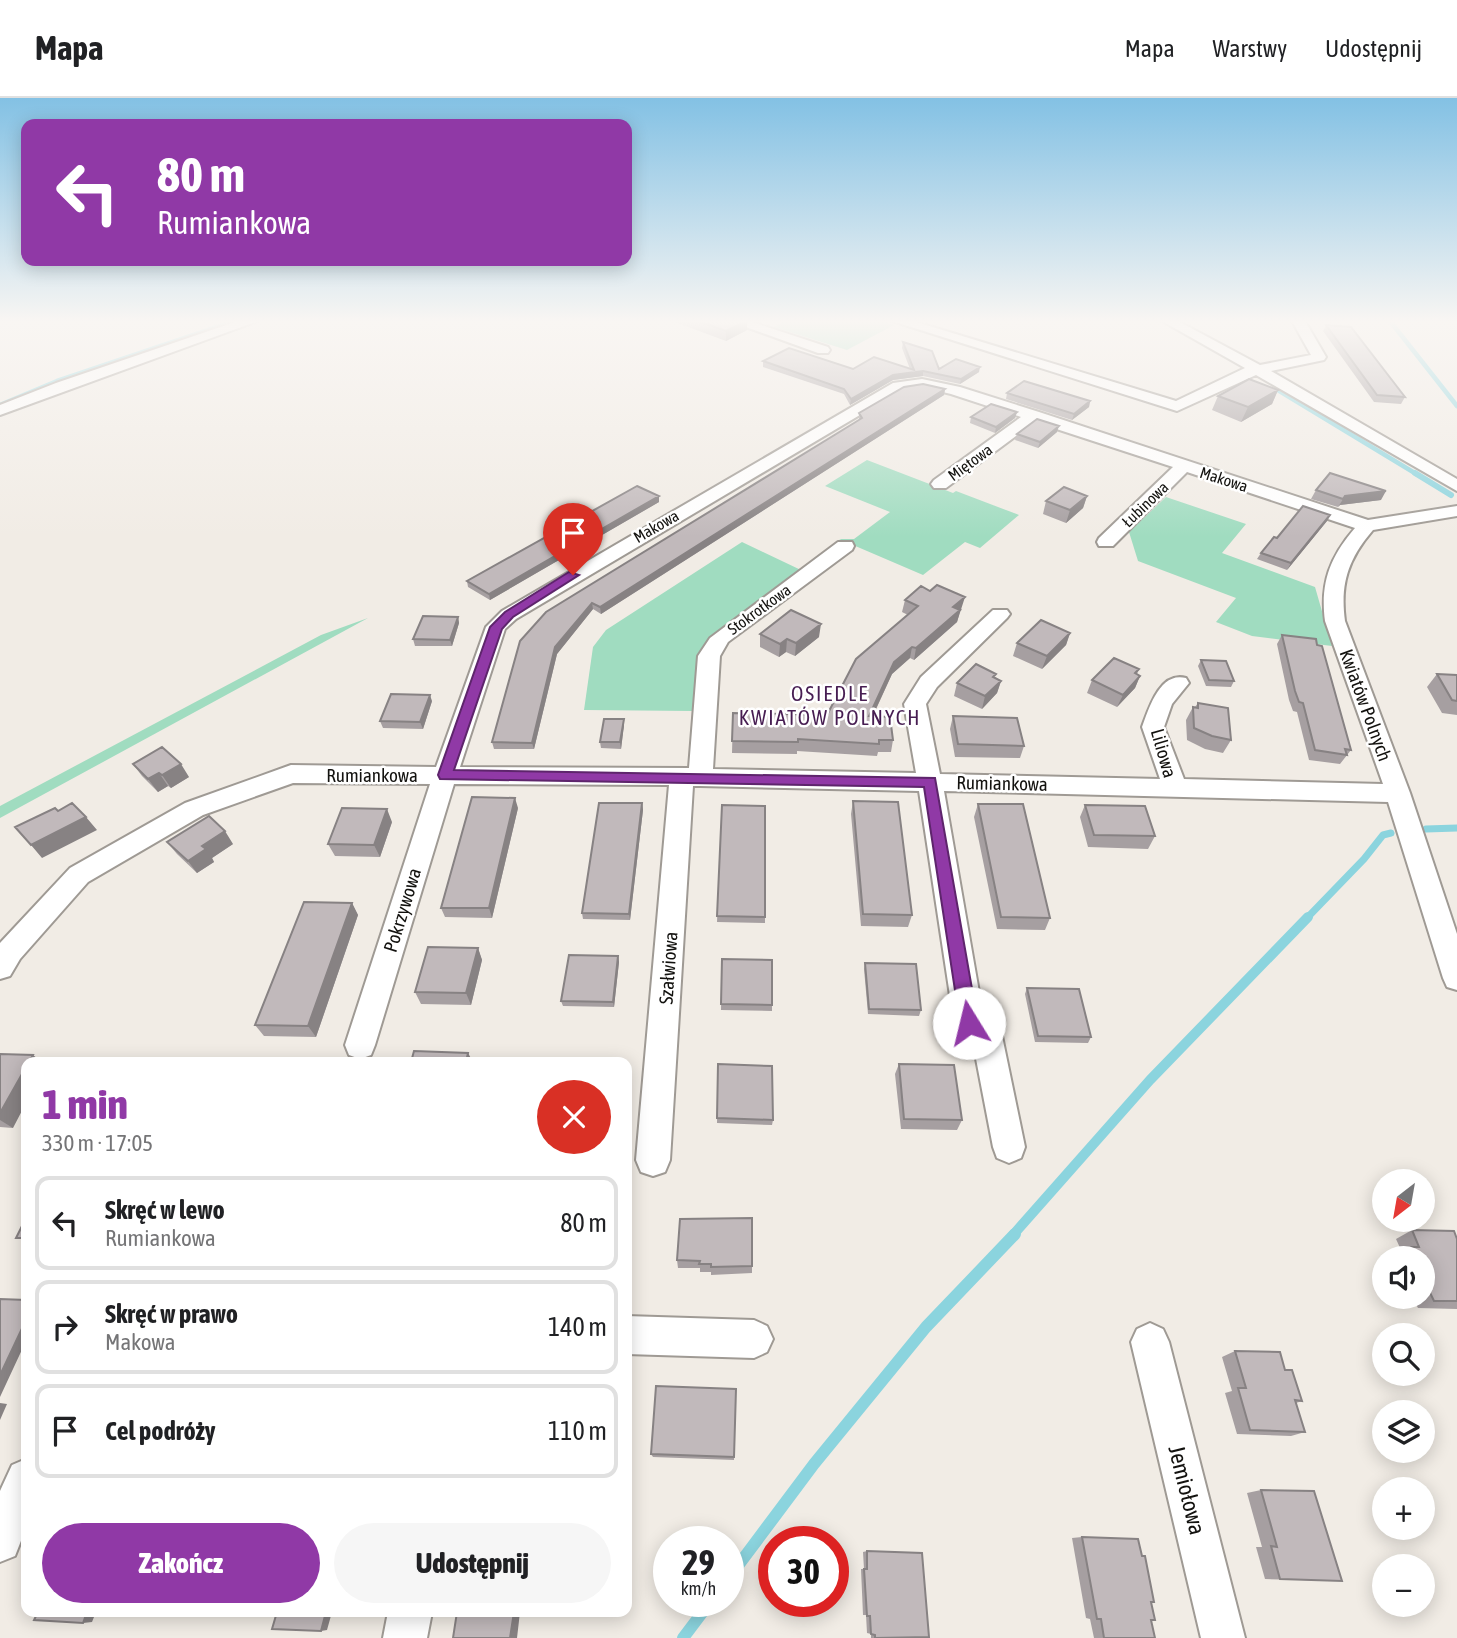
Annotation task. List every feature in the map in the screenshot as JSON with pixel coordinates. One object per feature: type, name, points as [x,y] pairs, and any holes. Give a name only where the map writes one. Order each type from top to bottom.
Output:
[{"type":"street","points":[[0,410],[44,393]]},
{"type":"street","name":"Makowa","points":[[445,775],[491,639],[496,627],[509,615],[885,393]]},
{"type":"street","name":"Makowa","points":[[964,393],[1367,526]]},
{"type":"street","points":[[1134,393],[1177,406],[1203,393]]},
{"type":"street","points":[[1297,393],[1457,486]]},
{"type":"street","points":[[1324,393],[1410,439]]},
{"type":"street","name":"Miętowa","points":[[940,484],[1034,415]]},
{"type":"street","name":"Łubinowa","points":[[1106,542],[1184,466]]},
{"type":"street","points":[[1367,526],[1457,511]]},
{"type":"street","name":"Kwiatów Polnych","points":[[1367,526],[1340,560],[1331,599],[1335,621],[1398,793],[1457,978]]},
{"type":"street","name":"Stokrotkowa","points":[[691,777],[709,656],[720,638],[845,546]]},
{"type":"street","points":[[1000,614],[929,682],[915,704],[969,1023],[987,1036],[1009,1147]]},
{"type":"street","name":"Liliowa","points":[[1175,788],[1153,727],[1162,702],[1178,683]]},
{"type":"street","name":"Rumiankowa","points":[[0,967],[10,951],[79,875],[194,809],[291,774],[691,777],[1398,793]]},
{"type":"street","name":"Pokrzywowa","points":[[360,1045],[445,775]]},
{"type":"street","name":"Szałwiowa","points":[[653,1160],[691,777]]},
{"type":"street","points":[[632,1335],[754,1339]]},
{"type":"street","name":"Jemiołowa","points":[[1150,1342],[1223,1638]]},
{"type":"street","points":[[0,1541],[21,1491]]},
{"type":"street","points":[[405,1638],[409,1617]]},
{"type":"green space","points":[[867,460],[1019,515],[980,548],[965,542],[923,575],[839,539],[854,539],[890,512],[825,486]]},
{"type":"green space","points":[[1166,497],[1246,524],[1222,553],[1315,587],[1332,646],[1252,636],[1216,622],[1236,598],[1138,561],[1129,532]]},
{"type":"green space","points":[[742,542],[803,571],[712,635],[700,656],[692,711],[584,710],[593,647],[606,630]]},
{"type":"green space","points":[[368,618],[0,818],[0,806],[321,635]]},
{"type":"building","points":[[847,393],[862,393],[851,399]]},
{"type":"building","points":[[894,393],[939,393],[600,607],[592,603],[555,647],[532,743],[492,742],[520,641],[546,612],[862,418],[859,413]]},
{"type":"building","points":[[1007,393],[1063,393],[1090,401],[1074,414]]},
{"type":"building","points":[[1224,393],[1273,393],[1248,407],[1218,396]]},
{"type":"building","points":[[1375,393],[1402,393],[1405,397]]},
{"type":"building","points":[[991,404],[1017,412],[996,427],[971,417]]},
{"type":"building","points":[[1037,419],[1059,426],[1040,442],[1017,434]]},
{"type":"building","points":[[1330,473],[1386,491],[1345,496],[1343,499],[1316,490]]},
{"type":"building","points":[[637,486],[659,496],[489,594],[467,581]]},
{"type":"building","points":[[1064,487],[1087,496],[1070,510],[1046,501]]},
{"type":"building","points":[[1303,506],[1330,515],[1291,563],[1261,553],[1274,537],[1277,538]]},
{"type":"building","points":[[937,585],[965,597],[953,607],[960,610],[916,648],[912,647],[894,662],[869,716],[890,717],[893,740],[879,740],[879,744],[798,739],[798,742],[732,741],[733,713],[827,715],[856,659],[918,606],[905,600],[921,586],[930,591]]},
{"type":"building","points":[[791,610],[821,624],[796,643],[787,639],[780,644],[760,634]]},
{"type":"building","points":[[423,616],[458,617],[450,640],[413,639]]},
{"type":"building","points":[[1041,620],[1070,633],[1047,656],[1017,643]]},
{"type":"building","points":[[1282,635],[1316,639],[1317,645],[1322,646],[1351,750],[1345,749],[1347,755],[1315,750],[1303,703],[1299,702],[1295,691]]},
{"type":"building","points":[[1114,658],[1139,669],[1135,673],[1140,676],[1123,695],[1092,680]]},
{"type":"building","points":[[1201,660],[1226,661],[1234,681],[1209,680]]},
{"type":"building","points":[[976,664],[996,674],[993,677],[1001,681],[985,696],[957,683]]},
{"type":"building","points":[[1437,674],[1457,675],[1457,701],[1452,700]]},
{"type":"building","points":[[391,694],[430,695],[420,722],[380,721]]},
{"type":"building","points":[[1198,703],[1228,708],[1231,740],[1194,728],[1193,707],[1198,708]]},
{"type":"building","points":[[953,716],[1017,718],[1024,746],[958,744]]},
{"type":"building","points":[[604,719],[624,719],[620,742],[600,742]]},
{"type":"building","points":[[162,747],[181,764],[162,775],[159,773],[148,779],[133,764]]},
{"type":"building","points":[[472,797],[515,798],[489,908],[441,908]]},
{"type":"building","points":[[853,801],[898,802],[912,915],[863,914]]},
{"type":"building","points":[[72,803],[86,817],[31,845],[15,827],[55,808],[58,811]]},
{"type":"building","points":[[599,803],[642,803],[629,914],[582,913]]},
{"type":"building","points":[[978,804],[1023,804],[1050,918],[1001,917]]},
{"type":"building","points":[[722,805],[765,806],[765,917],[717,916]]},
{"type":"building","points":[[1085,805],[1145,806],[1155,836],[1094,835]]},
{"type":"building","points":[[342,808],[387,809],[374,845],[328,844]]},
{"type":"building","points":[[209,816],[225,831],[202,846],[206,849],[188,861],[167,842]]},
{"type":"building","points":[[304,902],[352,903],[308,1026],[255,1025]]},
{"type":"building","points":[[428,947],[478,948],[466,993],[415,992]]},
{"type":"building","points":[[569,955],[618,956],[613,1002],[561,1001]]},
{"type":"building","points":[[722,959],[772,960],[772,1005],[721,1004]]},
{"type":"building","points":[[865,963],[916,964],[921,1010],[869,1009]]},
{"type":"building","points":[[1027,988],[1079,989],[1091,1037],[1038,1036]]},
{"type":"building","points":[[414,1051],[468,1053],[467,1057],[412,1057]]},
{"type":"building","points":[[0,1054],[33,1055],[21,1057],[21,1076],[0,1113]]},
{"type":"building","points":[[718,1064],[772,1066],[773,1120],[717,1118]]},
{"type":"building","points":[[899,1064],[954,1065],[962,1120],[904,1119]]},
{"type":"building","points":[[752,1218],[752,1266],[711,1267],[711,1264],[699,1264],[700,1261],[677,1260],[680,1219]]},
{"type":"building","points":[[1454,1231],[1457,1239],[1457,1301],[1435,1301],[1435,1246],[1419,1246],[1413,1232]]},
{"type":"building","points":[[0,1299],[21,1300],[21,1331],[0,1375]]},
{"type":"building","points":[[1235,1351],[1280,1352],[1285,1370],[1292,1370],[1302,1401],[1295,1400],[1305,1432],[1250,1430],[1238,1388],[1246,1388]]},
{"type":"building","points":[[656,1386],[736,1389],[734,1457],[651,1454]]},
{"type":"building","points":[[1261,1490],[1314,1491],[1342,1581],[1280,1579],[1271,1546],[1277,1547]]},
{"type":"building","points":[[1082,1537],[1138,1539],[1142,1556],[1145,1556],[1154,1602],[1151,1602],[1155,1620],[1151,1620],[1155,1638],[1104,1638],[1101,1619],[1097,1619]]},
{"type":"building","points":[[867,1551],[922,1553],[929,1637],[875,1638],[875,1635],[871,1634],[864,1569],[867,1569]]},
{"type":"building","points":[[36,1617],[85,1617],[83,1623],[34,1620]]},
{"type":"building","points":[[276,1617],[325,1617],[321,1631],[272,1629]]},
{"type":"building","points":[[456,1617],[513,1617],[510,1638],[453,1638]]},
{"type":"waterway","points":[[0,405],[29,393]]},
{"type":"waterway","points":[[1282,393],[1418,475]]},
{"type":"waterway","points":[[1447,393],[1457,406]]},
{"type":"waterway","points":[[1415,473],[1451,495]]},
{"type":"waterway","points":[[1426,829],[1457,828]]},
{"type":"waterway","points":[[1306,919],[1364,859],[1383,835],[1391,833]]},
{"type":"waterway","points":[[1013,1235],[1150,1080],[1308,917]]},
{"type":"waterway","points":[[744,1558],[814,1464],[926,1327],[1015,1234]]},
{"type":"waterway","points":[[683,1638],[699,1617]]},
{"type":"district","name":"OSIEDLE KWIATÓW POLNYCH","points":[[830,706]]},
{"type":"route","points":[[573,575],[509,615],[496,627],[445,775],[930,782],[969,1023]]}]
